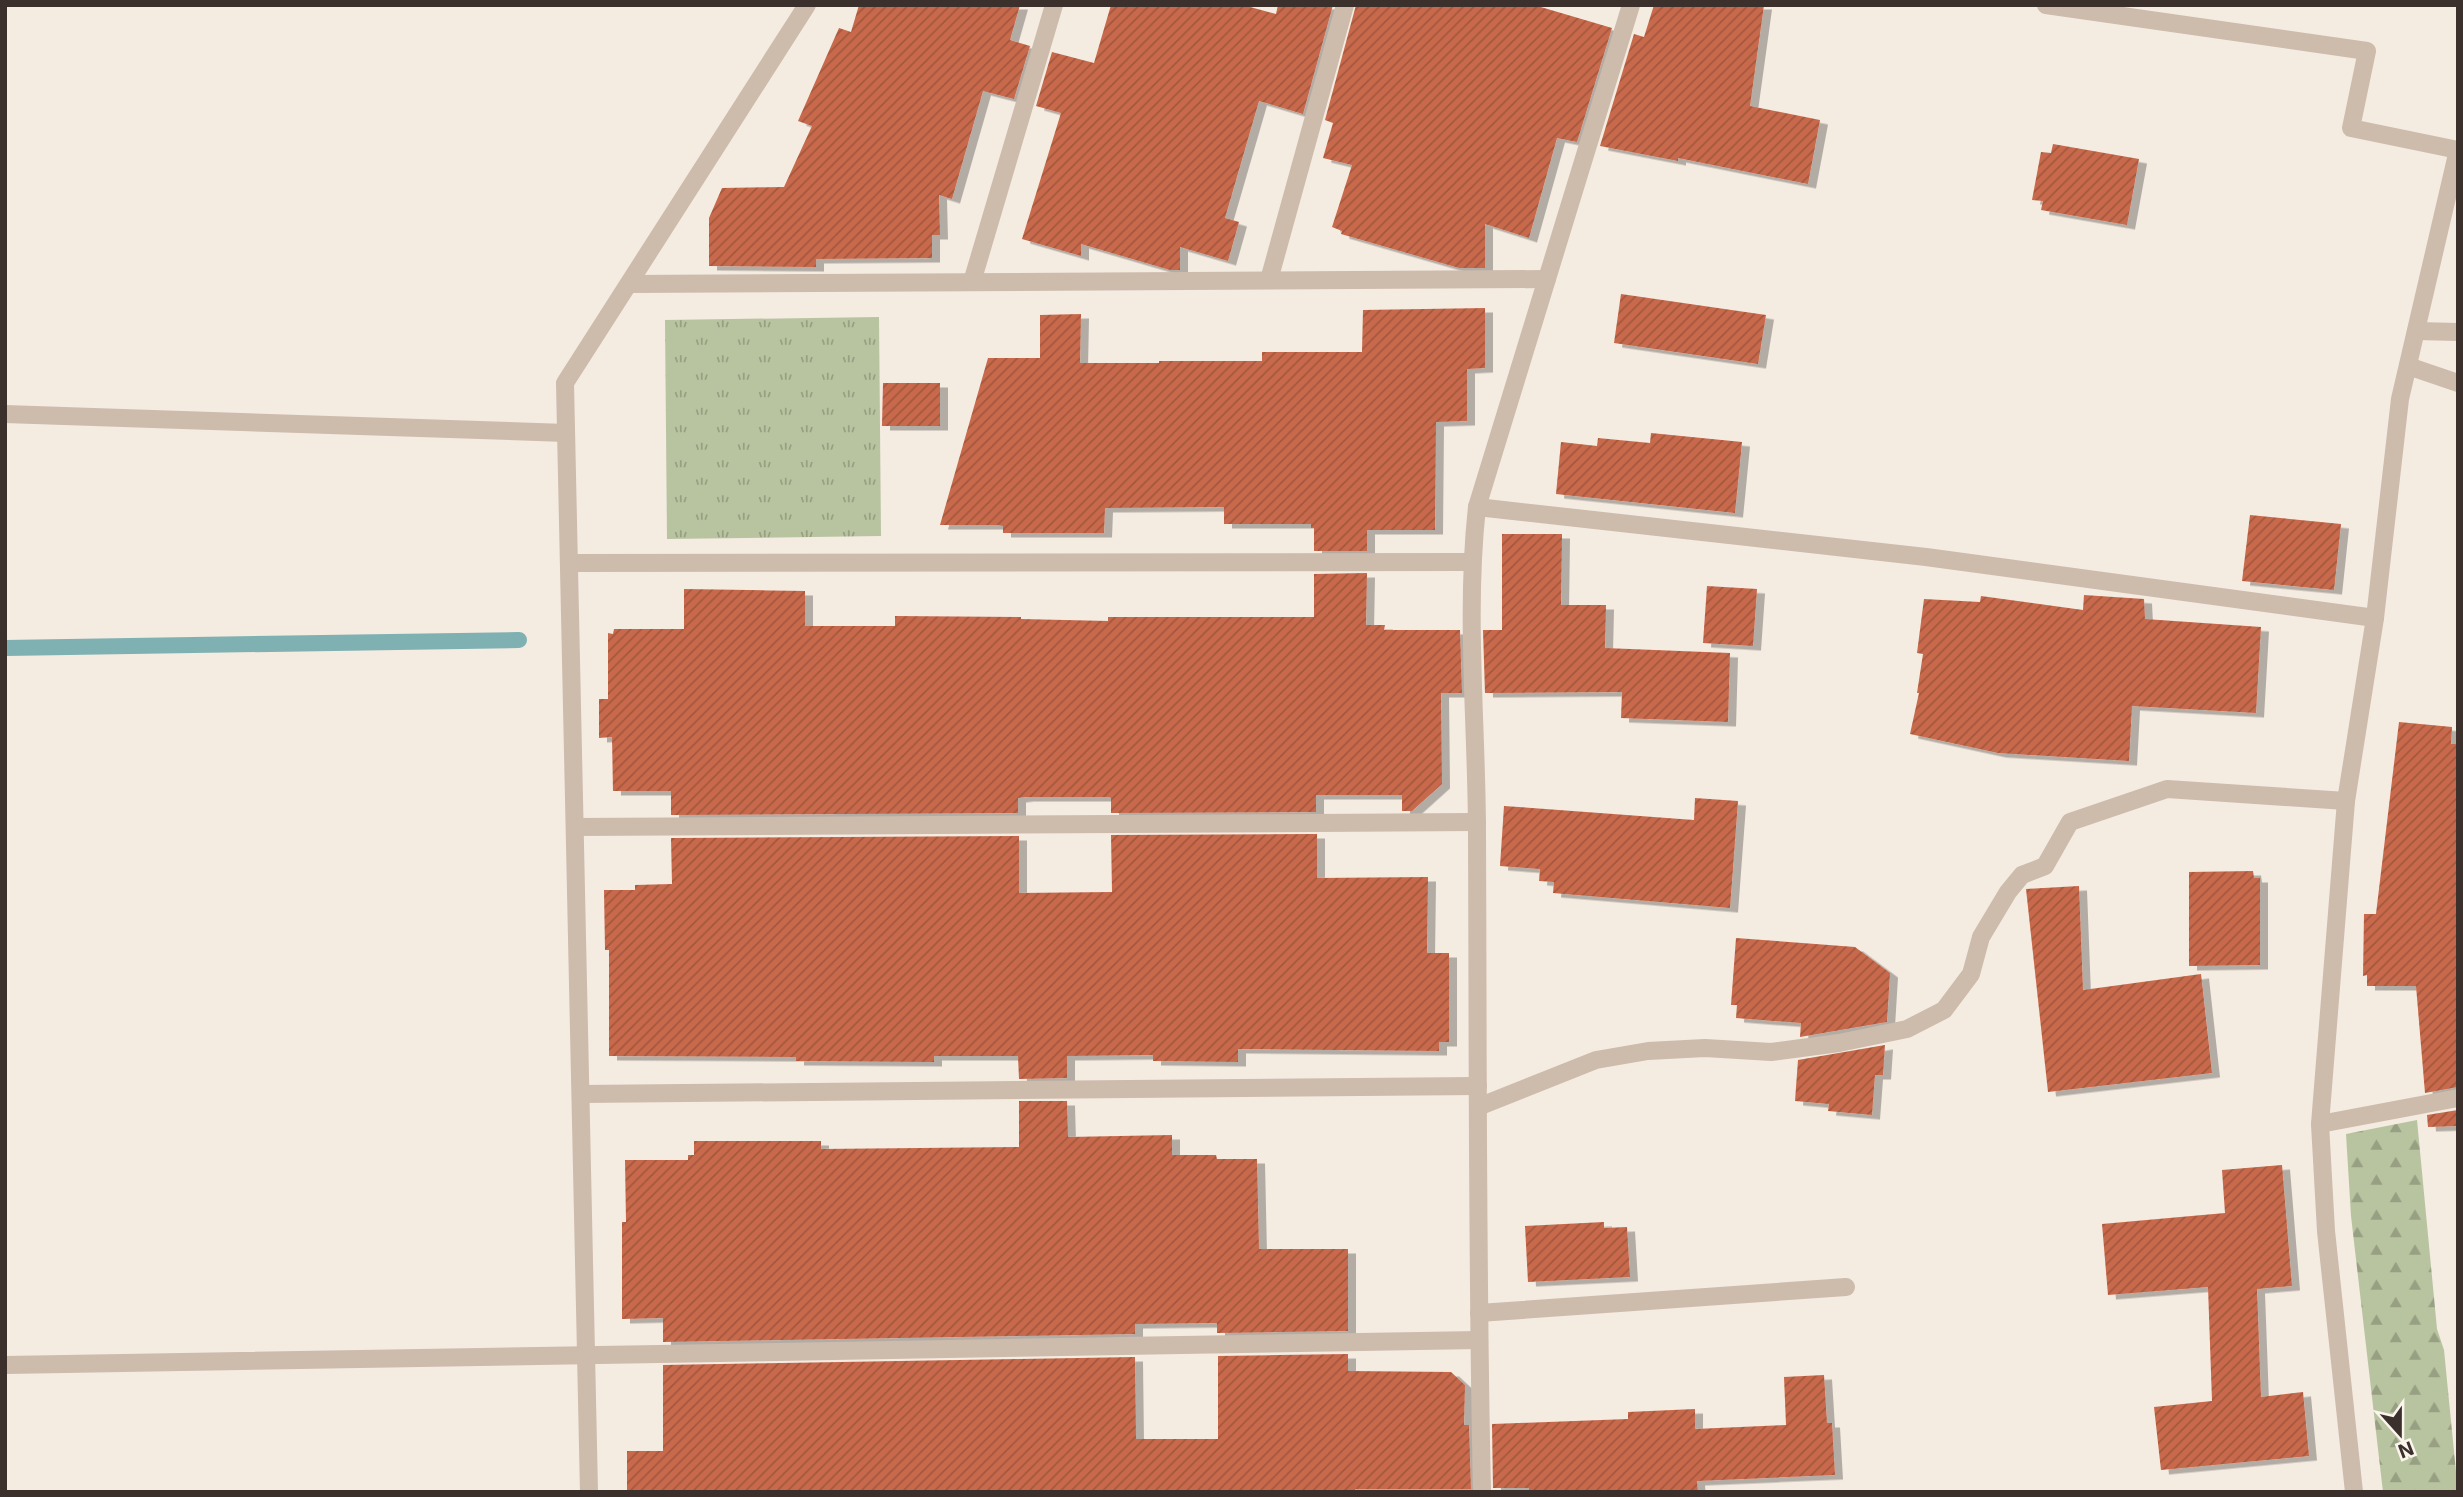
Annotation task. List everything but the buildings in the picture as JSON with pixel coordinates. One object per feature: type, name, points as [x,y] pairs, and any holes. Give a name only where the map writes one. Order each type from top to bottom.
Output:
[{"type":"street","points":[[589,1492],[565,383],[807,5]]},
{"type":"street","points":[[972,282],[1054,5]]},
{"type":"street","points":[[1269,280],[1345,5]]},
{"type":"street","points":[[1482,1492],[1477,822],[1471,562],[1476,507],[1631,5]]},
{"type":"street","points":[[2046,5],[2367,51],[2351,128],[2458,150],[2400,399],[2375,618],[2346,801],[2320,1124],[2326,1231],[2354,1492]]},
{"type":"street","points":[[629,284],[1547,279]]},
{"type":"street","points":[[2416,331],[2458,332]]},
{"type":"street","points":[[2408,366],[2458,383]]},
{"type":"street","points":[[5,414],[566,433]]},
{"type":"street","points":[[1476,507],[1926,557],[2375,618]]},
{"type":"street","points":[[569,563],[1471,562]]},
{"type":"street","points":[[1478,1107],[1596,1060],[1648,1051],[1705,1048],[1771,1052],[1839,1043],[1907,1029],[1944,1010],[1971,974],[1981,937],[2008,892],[2022,875],[2045,866],[2070,822],[2167,789],[2346,801]]},
{"type":"street","points":[[575,827],[1477,822]]},
{"type":"street","points":[[581,1094],[1478,1086]]},
{"type":"street","points":[[2320,1124],[2458,1098]]},
{"type":"street","points":[[1479,1313],[1846,1287]]},
{"type":"street","points":[[5,1366],[1479,1340]]},
{"type":"green space","points":[[879,317],[881,536],[667,539],[665,320]]},
{"type":"green space","points":[[2417,1120],[2437,1329],[2444,1350],[2458,1492],[2383,1492],[2351,1216],[2346,1134]]},
{"type":"waterway","points":[[5,648],[519,640]]}]
